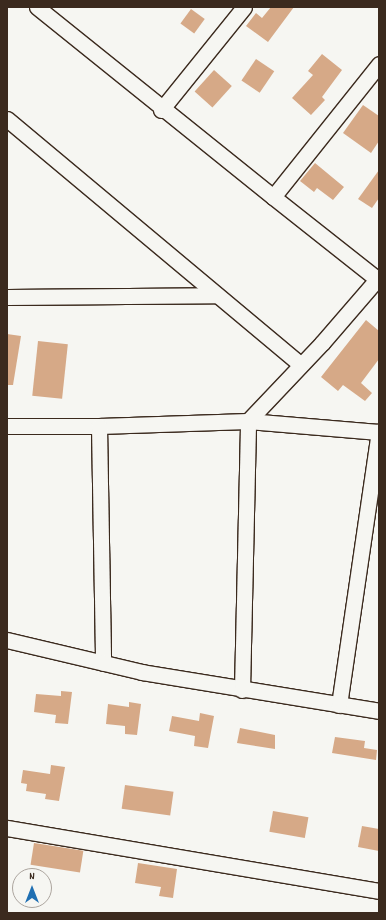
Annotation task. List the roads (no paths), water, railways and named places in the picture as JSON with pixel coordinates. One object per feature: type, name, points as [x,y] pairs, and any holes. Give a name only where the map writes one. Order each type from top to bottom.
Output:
[{"type":"street","points":[[37,7],[162,110],[378,278],[301,365],[248,420],[242,690]]},
{"type":"street","points":[[162,110],[244,7]]},
{"type":"street","points":[[273,197],[379,64]]},
{"type":"street","points":[[7,119],[301,365]]},
{"type":"street","points":[[7,297],[217,295]]},
{"type":"street","points":[[7,426],[99,426],[248,420],[379,432],[339,705]]},
{"type":"street","points":[[99,426],[103,663]]},
{"type":"street","points":[[7,640],[103,663],[242,690],[379,711]]},
{"type":"street","points":[[7,828],[379,891]]}]
